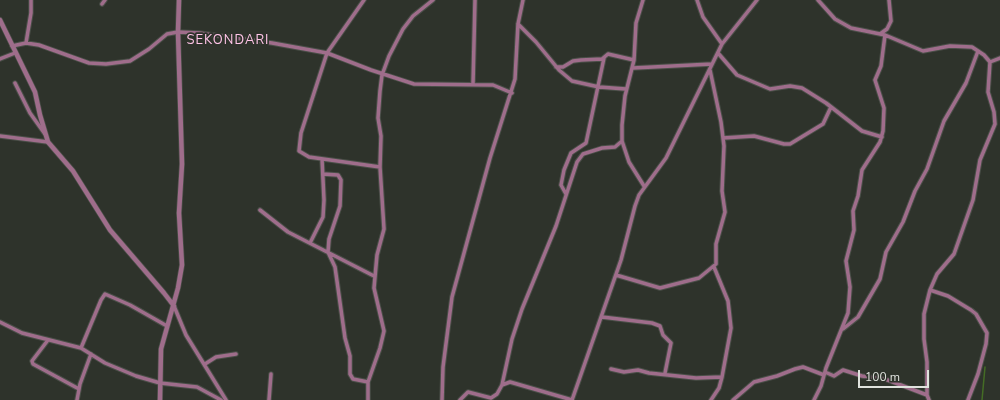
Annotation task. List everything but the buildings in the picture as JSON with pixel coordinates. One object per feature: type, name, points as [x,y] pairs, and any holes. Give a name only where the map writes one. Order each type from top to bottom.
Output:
[{"type":"street","points":[[26,44],[31,13],[31,0]]},
{"type":"street","points":[[160,400],[160,355],[167,326],[174,306],[182,265],[179,214],[182,164],[178,32],[179,0]]},
{"type":"street","points":[[364,0],[327,53],[301,133],[299,151],[302,154],[322,159],[380,167]]},
{"type":"street","points":[[368,400],[368,382],[380,348],[384,331],[375,298],[374,276],[378,250],[384,229],[380,167],[381,144],[378,108],[382,75],[389,56],[404,29],[413,16],[433,0]]},
{"type":"street","points":[[473,84],[475,0]]},
{"type":"street","points":[[442,400],[443,367],[453,291],[490,158],[512,93],[515,79],[518,24],[522,0]]},
{"type":"street","points":[[643,0],[636,23],[633,68],[626,89],[622,125],[622,141],[629,162],[644,186]]},
{"type":"street","points":[[697,0],[703,17],[722,44]]},
{"type":"street","points":[[502,385],[510,382],[572,400],[621,260],[634,206],[644,186],[666,158],[722,44],[757,0]]},
{"type":"street","points":[[818,0],[830,14],[846,26],[883,34],[923,51],[958,46],[972,47],[990,62]]},
{"type":"street","points":[[814,400],[821,386],[824,373],[848,313],[850,294],[846,256],[854,230],[853,211],[858,196],[860,178],[866,162],[882,137],[884,112],[875,80],[881,68],[883,34],[891,21],[889,0]]},
{"type":"street","points":[[0,20],[35,92],[48,142],[73,171],[110,230],[164,292],[174,306],[186,335],[226,400]]},
{"type":"street","points":[[518,24],[536,42],[556,67],[572,81],[599,87],[626,89]]},
{"type":"street","points":[[12,46],[26,44],[39,45],[89,63],[112,64],[130,61],[167,34],[178,32],[208,34],[327,53],[382,75],[414,84],[493,85],[512,93]]},
{"type":"street","points":[[842,329],[858,317],[880,279],[886,252],[903,222],[915,191],[927,168],[941,128],[966,82],[978,51]]},
{"type":"street","points":[[0,58],[15,53]]},
{"type":"street","points":[[556,67],[563,67],[573,61],[604,58],[608,54],[634,60]]},
{"type":"street","points":[[718,54],[732,72],[745,79],[770,89],[798,86],[831,107],[862,131],[882,137]]},
{"type":"street","points":[[566,194],[561,185],[567,163],[571,153],[586,143],[604,58]]},
{"type":"street","points":[[990,62],[1000,58]]},
{"type":"street","points":[[929,400],[927,395],[927,362],[924,314],[930,290],[941,268],[954,254],[973,200],[980,160],[995,124],[994,112],[988,92],[990,62]]},
{"type":"street","points":[[633,68],[711,67]]},
{"type":"street","points":[[616,275],[660,288],[696,279],[714,267],[717,261],[717,240],[725,212],[722,191],[724,168],[723,138],[711,67]]},
{"type":"street","points":[[15,84],[30,113],[46,135]]},
{"type":"street","points":[[723,138],[754,136],[784,144],[790,144],[823,124],[831,107]]},
{"type":"street","points":[[0,136],[48,142]]},
{"type":"street","points":[[460,400],[468,392],[494,397],[502,385],[512,339],[522,309],[556,226],[580,156],[595,150],[616,147],[622,141]]},
{"type":"street","points":[[310,243],[323,217],[322,159]]},
{"type":"street","points":[[323,174],[338,175],[341,180],[340,206],[329,239],[328,252],[334,264],[345,338],[350,356],[350,374],[353,379],[368,382]]},
{"type":"street","points":[[260,210],[288,232],[374,276]]},
{"type":"street","points":[[711,400],[719,388],[731,328],[731,316],[728,301],[714,267]]},
{"type":"street","points":[[930,290],[948,296],[971,310],[976,314],[987,333],[986,344],[978,374],[968,400]]},
{"type":"street","points":[[81,348],[101,300],[105,294],[130,305],[167,326]]},
{"type":"street","points":[[602,317],[652,323],[660,326],[663,335],[671,343],[664,374]]},
{"type":"street","points":[[0,322],[17,332],[81,348],[114,368],[160,383],[197,387],[221,400]]},
{"type":"street","points":[[48,340],[32,361],[33,364],[79,389]]},
{"type":"street","points":[[77,400],[79,389],[91,354]]},
{"type":"street","points":[[205,364],[216,357],[236,354]]},
{"type":"street","points":[[733,400],[754,382],[803,367],[834,376],[843,370],[862,376],[885,379],[927,395]]},
{"type":"street","points":[[611,369],[624,372],[638,370],[649,373],[696,378],[722,377]]},
{"type":"street","points":[[269,400],[271,374]]},
{"type":"waterway","points":[[982,400],[985,367]]},
{"type":"district","name":"SEKONDARI","points":[[228,41]]}]
